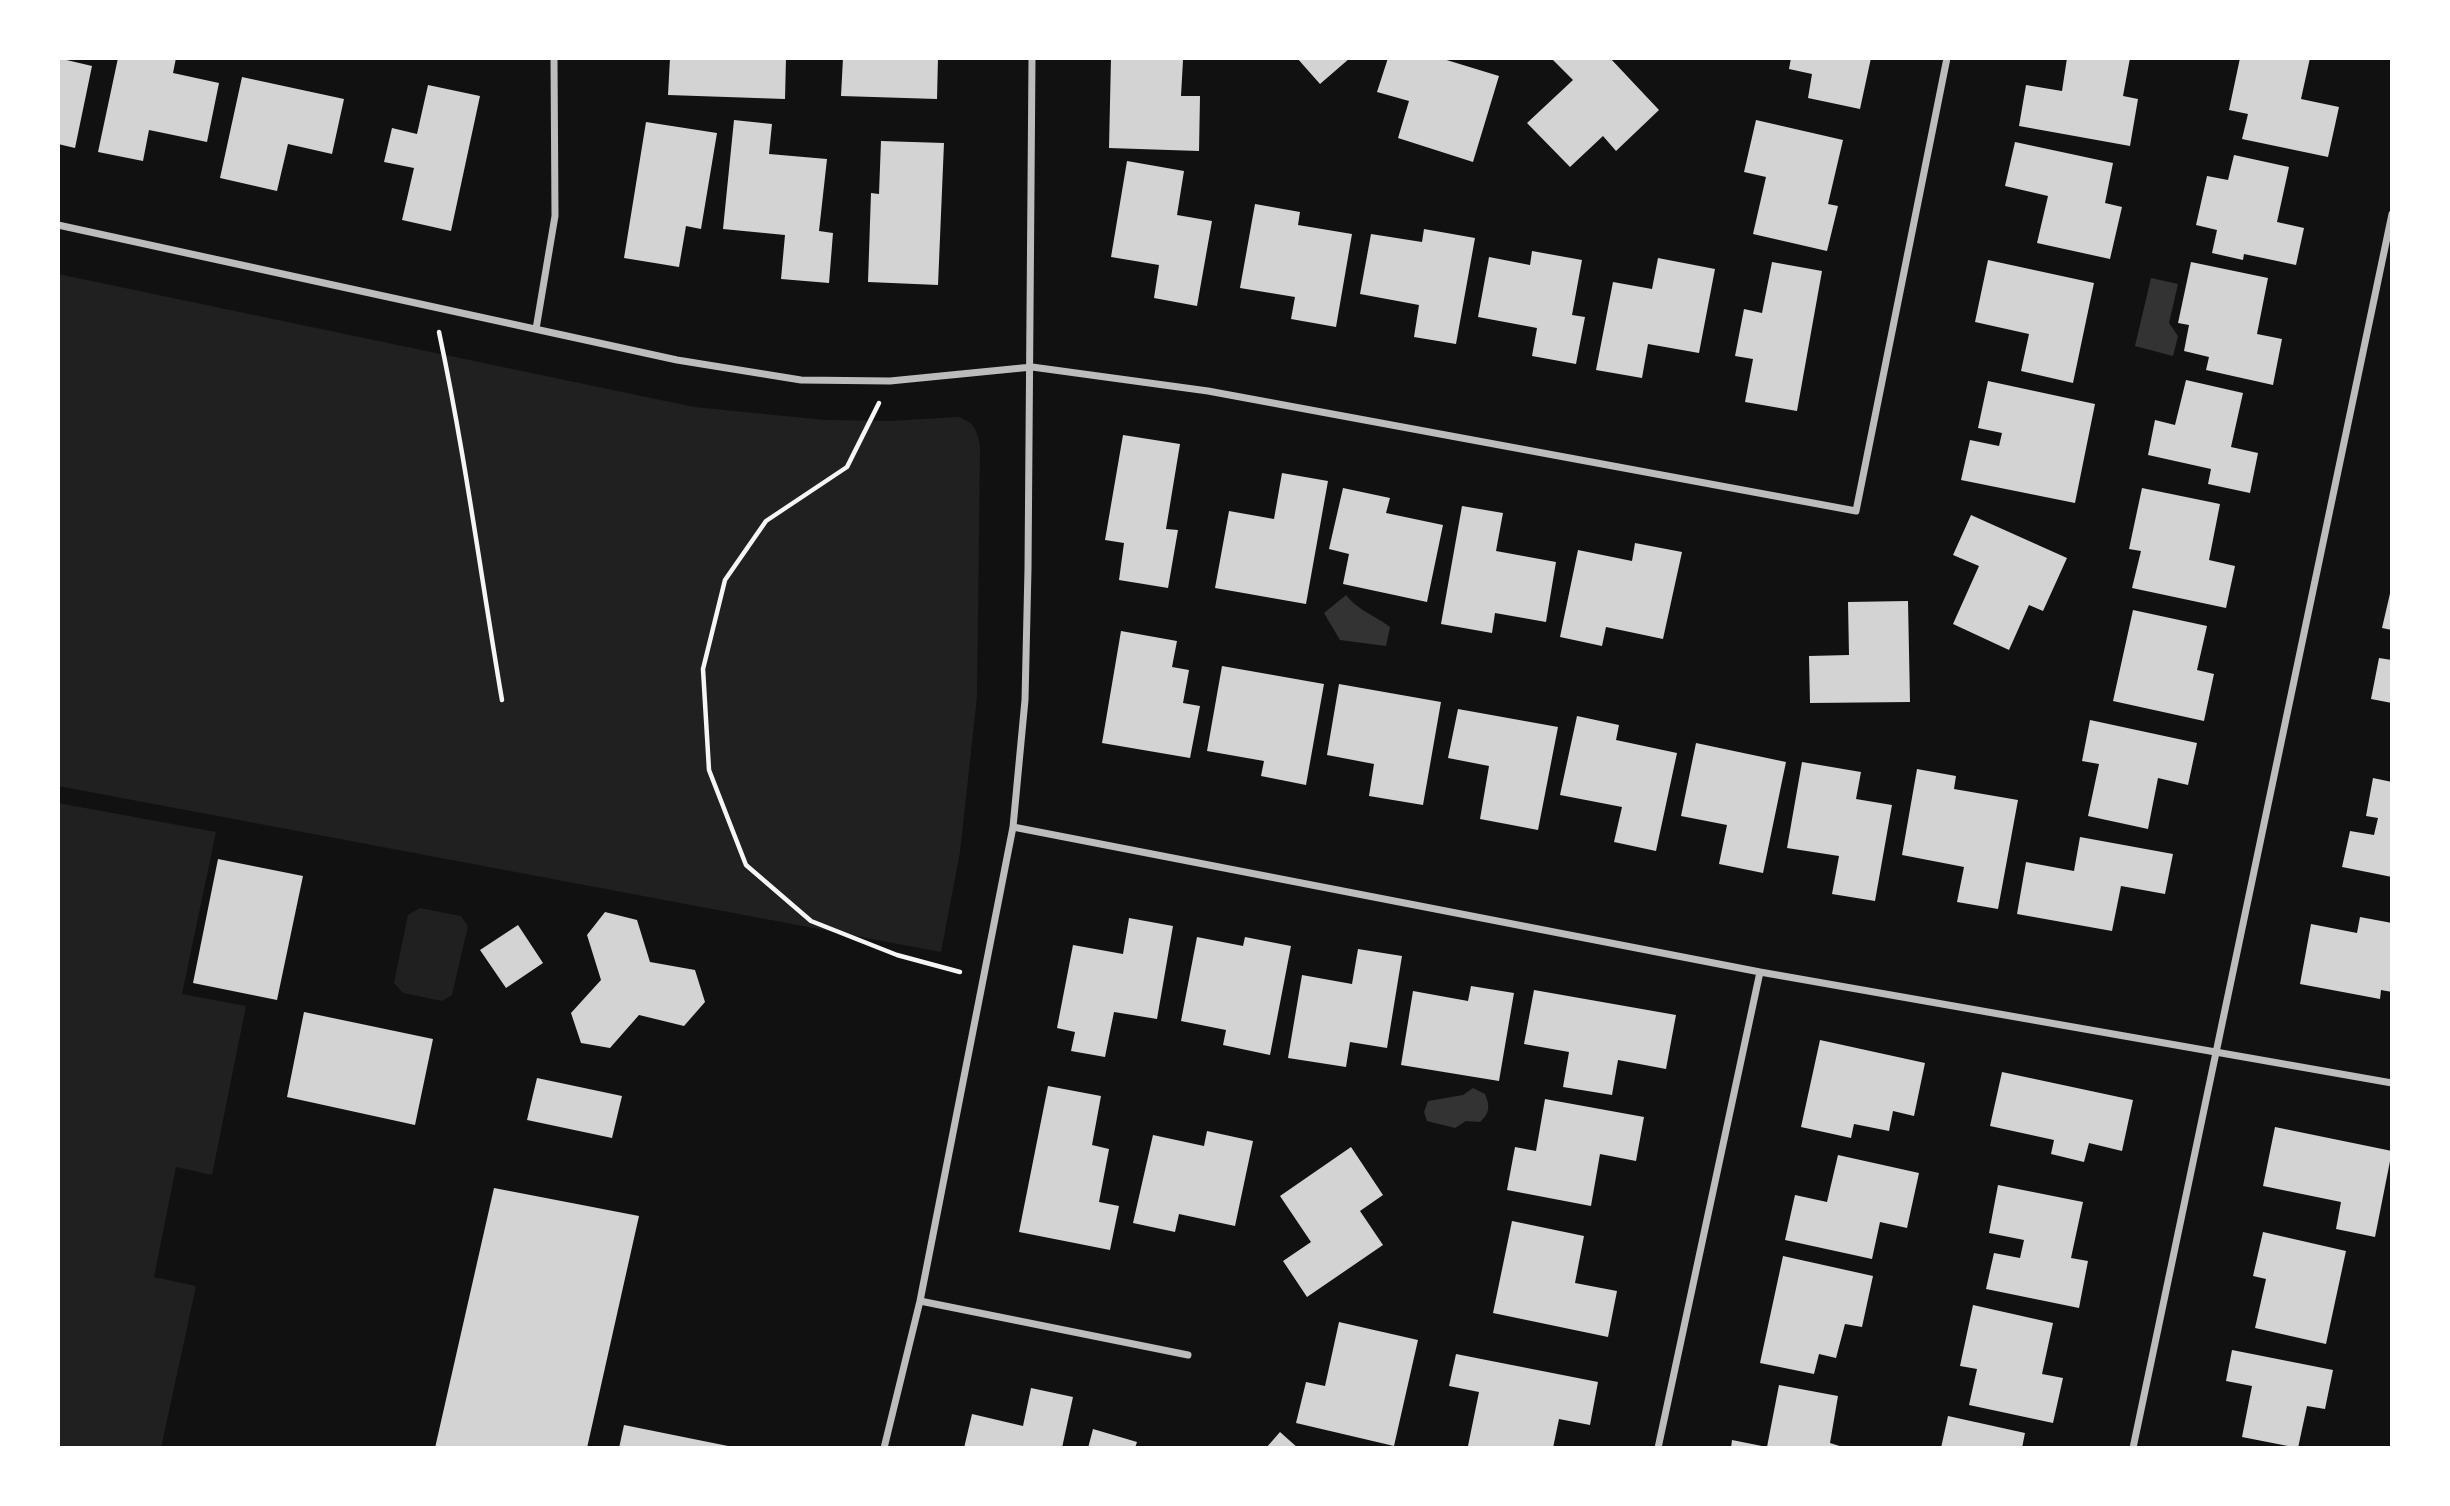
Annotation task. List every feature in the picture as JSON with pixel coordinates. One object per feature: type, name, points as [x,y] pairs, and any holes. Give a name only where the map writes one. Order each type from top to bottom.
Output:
[{"type":"street","points":[[536,329],[555,216],[554,58]]},
{"type":"street","points":[[884,1448],[920,1301],[1013,827],[1025,700],[1032,367],[1032,58]]},
{"type":"street","points":[[58,225],[433,304],[677,360],[801,380],[890,381],[1032,367],[1208,391],[1856,511],[1947,58]]},
{"type":"street","points":[[2133,1448],[2392,214]]},
{"type":"street","points":[[1013,827],[1760,972],[2392,1083]]},
{"type":"street","points":[[1658,1448],[1760,972]]},
{"type":"street","points":[[920,1301],[1188,1355]]},
{"type":"path","points":[[433,304],[462,441],[466,483],[502,700]]},
{"type":"path","points":[[890,381],[847,467],[766,521],[725,580],[703,669],[709,770],[746,864],[811,921],[897,955],[985,978]]},
{"type":"shaded area","points":[[58,274],[694,407],[825,420],[890,421],[957,417],[971,424],[980,447],[977,697],[960,852],[941,952],[58,786]]},
{"type":"shaded area","points":[[2151,278],[2178,284],[2169,323],[2178,336],[2173,356],[2135,346]]},
{"type":"shaded area","points":[[1346,595],[1390,627],[1386,646],[1340,640],[1324,613]]},
{"type":"shaded area","points":[[58,803],[216,832],[182,994],[246,1006],[212,1175],[176,1167],[154,1277],[196,1286],[161,1448],[58,1448]]},
{"type":"shaded area","points":[[420,908],[461,916],[468,926],[452,995],[442,1001],[403,993],[394,983],[408,915]]},
{"type":"shaded area","points":[[1473,1088],[1485,1094],[1488,1102],[1486,1116],[1480,1122],[1466,1121],[1455,1128],[1427,1121],[1424,1112],[1428,1101],[1463,1095]]},
{"type":"building","points":[[58,58],[92,66],[75,148],[58,144]]},
{"type":"building","points":[[118,58],[176,58],[173,73],[219,83],[207,142],[149,130],[143,161],[98,152]]},
{"type":"building","points":[[670,58],[786,58],[785,99],[668,95]]},
{"type":"building","points":[[843,58],[938,58],[937,99],[841,96]]},
{"type":"building","points":[[1111,58],[1183,60],[1181,96],[1200,96],[1199,151],[1109,148]]},
{"type":"building","points":[[1297,58],[1350,58],[1320,84]]},
{"type":"building","points":[[1388,58],[1440,58],[1499,76],[1473,162],[1398,138],[1409,101],[1377,92]]},
{"type":"building","points":[[1551,58],[1610,58],[1659,110],[1616,151],[1603,136],[1570,167],[1527,123],[1573,80]]},
{"type":"building","points":[[1791,58],[1871,58],[1860,109],[1808,98],[1812,74],[1789,69]]},
{"type":"building","points":[[2067,58],[2130,58],[2123,96],[2138,99],[2130,146],[2019,126],[2026,85],[2062,91]]},
{"type":"building","points":[[2240,58],[2310,58],[2301,99],[2339,107],[2328,157],[2242,139],[2248,114],[2229,110]]},
{"type":"building","points":[[242,77],[344,99],[332,154],[288,144],[277,191],[220,178]]},
{"type":"building","points":[[428,85],[480,96],[451,231],[402,220],[414,168],[384,162],[392,128],[417,134]]},
{"type":"building","points":[[734,120],[772,124],[769,154],[827,159],[819,231],[833,233],[829,283],[781,279],[785,235],[723,229]]},
{"type":"building","points":[[1756,120],[1843,140],[1828,204],[1838,206],[1827,251],[1753,234],[1766,177],[1744,172]]},
{"type":"building","points":[[646,122],[717,133],[701,229],[686,226],[679,267],[624,258]]},
{"type":"building","points":[[881,141],[944,143],[938,285],[868,282],[871,193],[879,194]]},
{"type":"building","points":[[2015,142],[2113,163],[2105,203],[2122,207],[2110,259],[2037,243],[2048,196],[2005,186]]},
{"type":"building","points":[[2234,155],[2289,167],[2277,222],[2304,228],[2296,265],[2244,254],[2243,260],[2212,253],[2217,230],[2196,225],[2207,176],[2228,180]]},
{"type":"building","points":[[1127,161],[1184,171],[1177,215],[1212,221],[1197,306],[1154,298],[1159,265],[1111,257]]},
{"type":"building","points":[[1255,204],[1300,212],[1298,225],[1352,234],[1336,327],[1291,319],[1295,297],[1240,288]]},
{"type":"building","points":[[1424,229],[1475,238],[1456,344],[1414,337],[1419,305],[1360,294],[1371,234],[1422,242]]},
{"type":"building","points":[[1532,251],[1582,260],[1572,315],[1585,317],[1576,364],[1532,356],[1537,328],[1478,317],[1489,257],[1530,265]]},
{"type":"building","points":[[1658,258],[1715,269],[1699,353],[1648,344],[1642,378],[1596,370],[1613,282],[1652,289]]},
{"type":"building","points":[[1988,260],[2094,283],[2073,383],[2021,371],[2029,334],[1975,322]]},
{"type":"building","points":[[1772,262],[1822,271],[1797,411],[1745,402],[1753,359],[1735,356],[1744,309],[1762,313]]},
{"type":"building","points":[[2191,262],[2268,278],[2257,334],[2282,339],[2273,385],[2206,370],[2209,357],[2184,351],[2189,325],[2178,323]]},
{"type":"building","points":[[2186,380],[2243,393],[2231,447],[2258,453],[2250,493],[2208,484],[2211,469],[2148,455],[2155,420],[2175,425]]},
{"type":"building","points":[[1988,381],[2095,404],[2075,503],[1961,480],[1970,440],[1999,446],[2002,433],[1978,428]]},
{"type":"building","points":[[1123,435],[1180,444],[1166,529],[1178,530],[1168,588],[1119,580],[1124,543],[1105,540]]},
{"type":"building","points":[[1282,473],[1328,481],[1306,604],[1215,588],[1229,511],[1274,519]]},
{"type":"building","points":[[1343,488],[1390,498],[1386,513],[1443,525],[1427,602],[1343,584],[1349,554],[1329,549]]},
{"type":"building","points":[[2142,488],[2220,504],[2209,560],[2235,566],[2226,608],[2132,588],[2141,551],[2129,549]]},
{"type":"building","points":[[1462,506],[1503,513],[1496,551],[1556,562],[1546,622],[1495,613],[1492,633],[1441,624]]},
{"type":"building","points":[[1971,515],[2067,558],[2043,611],[2029,605],[2009,650],[1953,624],[1979,566],[1953,555]]},
{"type":"building","points":[[1635,543],[1682,552],[1663,639],[1606,627],[1602,646],[1560,637],[1578,550],[1632,561]]},
{"type":"building","points":[[2392,585],[2392,630],[2382,628]]},
{"type":"building","points":[[1908,601],[1910,702],[1810,703],[1809,656],[1849,655],[1848,602]]},
{"type":"building","points":[[2133,610],[2207,626],[2197,670],[2214,674],[2204,721],[2113,701]]},
{"type":"building","points":[[1121,631],[1177,641],[1172,667],[1189,670],[1183,703],[1200,706],[1190,758],[1102,743]]},
{"type":"building","points":[[2379,658],[2392,660],[2392,703],[2371,699]]},
{"type":"building","points":[[1222,666],[1324,684],[1306,785],[1261,776],[1264,761],[1207,751]]},
{"type":"building","points":[[1339,684],[1441,702],[1423,805],[1369,796],[1374,764],[1327,755]]},
{"type":"building","points":[[1458,709],[1558,727],[1538,830],[1480,819],[1489,766],[1448,758]]},
{"type":"building","points":[[1577,716],[1619,725],[1616,740],[1677,753],[1656,851],[1614,842],[1622,807],[1560,795]]},
{"type":"building","points":[[2090,720],[2197,743],[2188,785],[2158,778],[2148,829],[2088,816],[2099,764],[2082,761]]},
{"type":"building","points":[[1696,743],[1786,762],[1763,873],[1719,864],[1727,825],[1681,816]]},
{"type":"building","points":[[1802,762],[1861,772],[1856,799],[1892,805],[1875,901],[1832,894],[1839,856],[1787,848]]},
{"type":"building","points":[[1917,769],[1956,776],[1954,789],[2018,800],[1998,909],[1957,902],[1964,867],[1902,855]]},
{"type":"building","points":[[2373,778],[2392,782],[2392,877],[2342,867],[2350,831],[2374,835],[2378,818],[2366,816]]},
{"type":"building","points":[[2080,837],[2173,854],[2165,894],[2121,886],[2112,931],[2017,914],[2026,862],[2074,871]]},
{"type":"building","points":[[218,859],[303,876],[277,1000],[193,983]]},
{"type":"building","points":[[605,912],[637,920],[650,962],[695,970],[705,1002],[684,1026],[639,1015],[610,1048],[581,1043],[571,1013],[601,980],[587,935]]},
{"type":"building","points":[[2360,917],[2392,923],[2392,992],[2381,990],[2380,999],[2300,984],[2311,924],[2357,933]]},
{"type":"building","points":[[1129,918],[1173,926],[1157,1019],[1114,1012],[1105,1057],[1071,1051],[1075,1032],[1057,1028],[1073,945],[1123,954]]},
{"type":"building","points":[[518,925],[543,963],[506,988],[480,950]]},
{"type":"building","points":[[1197,937],[1243,946],[1245,937],[1291,946],[1270,1055],[1223,1045],[1226,1030],[1181,1021]]},
{"type":"building","points":[[1358,949],[1402,956],[1387,1048],[1350,1042],[1346,1067],[1288,1058],[1302,975],[1352,984]]},
{"type":"building","points":[[1471,986],[1514,993],[1499,1081],[1401,1065],[1413,991],[1468,1001]]},
{"type":"building","points":[[1534,990],[1676,1015],[1666,1069],[1618,1060],[1612,1095],[1563,1087],[1569,1052],[1524,1044]]},
{"type":"building","points":[[304,1012],[433,1039],[415,1125],[287,1097]]},
{"type":"building","points":[[1820,1040],[1925,1063],[1914,1116],[1893,1111],[1889,1131],[1854,1124],[1851,1138],[1801,1127]]},
{"type":"building","points":[[2002,1072],[2133,1100],[2122,1151],[2089,1143],[2084,1162],[2051,1154],[2054,1140],[1990,1126]]},
{"type":"building","points":[[537,1078],[622,1096],[612,1138],[527,1120]]},
{"type":"building","points":[[1048,1086],[1101,1096],[1092,1145],[1109,1149],[1099,1202],[1119,1206],[1110,1250],[1019,1232]]},
{"type":"building","points":[[1545,1099],[1644,1117],[1636,1161],[1600,1154],[1591,1206],[1507,1190],[1515,1147],[1536,1151]]},
{"type":"building","points":[[2275,1127],[2392,1151],[2375,1237],[2336,1229],[2341,1202],[2263,1186]]},
{"type":"building","points":[[1207,1131],[1253,1141],[1235,1226],[1179,1214],[1175,1232],[1133,1223],[1153,1135],[1204,1146]]},
{"type":"building","points":[[1351,1147],[1383,1195],[1360,1211],[1383,1245],[1307,1297],[1283,1261],[1311,1242],[1280,1196]]},
{"type":"building","points":[[1838,1155],[1919,1173],[1907,1228],[1880,1222],[1872,1259],[1785,1240],[1795,1195],[1827,1202]]},
{"type":"building","points":[[1998,1185],[2083,1202],[2071,1258],[2088,1261],[2079,1308],[1986,1289],[1994,1253],[2020,1258],[2024,1240],[1989,1233]]},
{"type":"building","points":[[494,1188],[639,1216],[587,1448],[435,1448]]},
{"type":"building","points":[[1512,1221],[1584,1236],[1575,1283],[1617,1291],[1608,1337],[1493,1313]]},
{"type":"building","points":[[2263,1232],[2346,1251],[2326,1344],[2255,1328],[2266,1279],[2253,1276]]},
{"type":"building","points":[[1783,1256],[1873,1276],[1862,1327],[1845,1324],[1836,1358],[1819,1354],[1814,1374],[1760,1363]]},
{"type":"building","points":[[1973,1305],[2053,1323],[2042,1374],[2063,1378],[2053,1423],[1969,1405],[1977,1369],[1960,1366]]},
{"type":"building","points":[[1339,1322],[1418,1340],[1394,1446],[1296,1423],[1306,1382],[1325,1386]]},
{"type":"building","points":[[2232,1350],[2333,1370],[2325,1409],[2307,1406],[2298,1448],[2242,1437],[2252,1386],[2226,1381]]},
{"type":"building","points":[[1456,1354],[1598,1382],[1590,1425],[1559,1419],[1553,1448],[1468,1446],[1479,1392],[1449,1386]]},
{"type":"building","points":[[1779,1385],[1838,1396],[1830,1443],[1846,1448],[1731,1448],[1732,1440],[1767,1447]]},
{"type":"building","points":[[1031,1388],[1073,1397],[1062,1448],[964,1448],[972,1414],[1023,1426]]},
{"type":"building","points":[[1948,1416],[2025,1433],[2022,1448],[1941,1448]]},
{"type":"building","points":[[624,1425],[733,1447],[733,1448],[619,1448]]},
{"type":"building","points":[[1093,1429],[1137,1442],[1135,1448],[1088,1448]]},
{"type":"building","points":[[1280,1432],[1298,1448],[1266,1448]]}]
